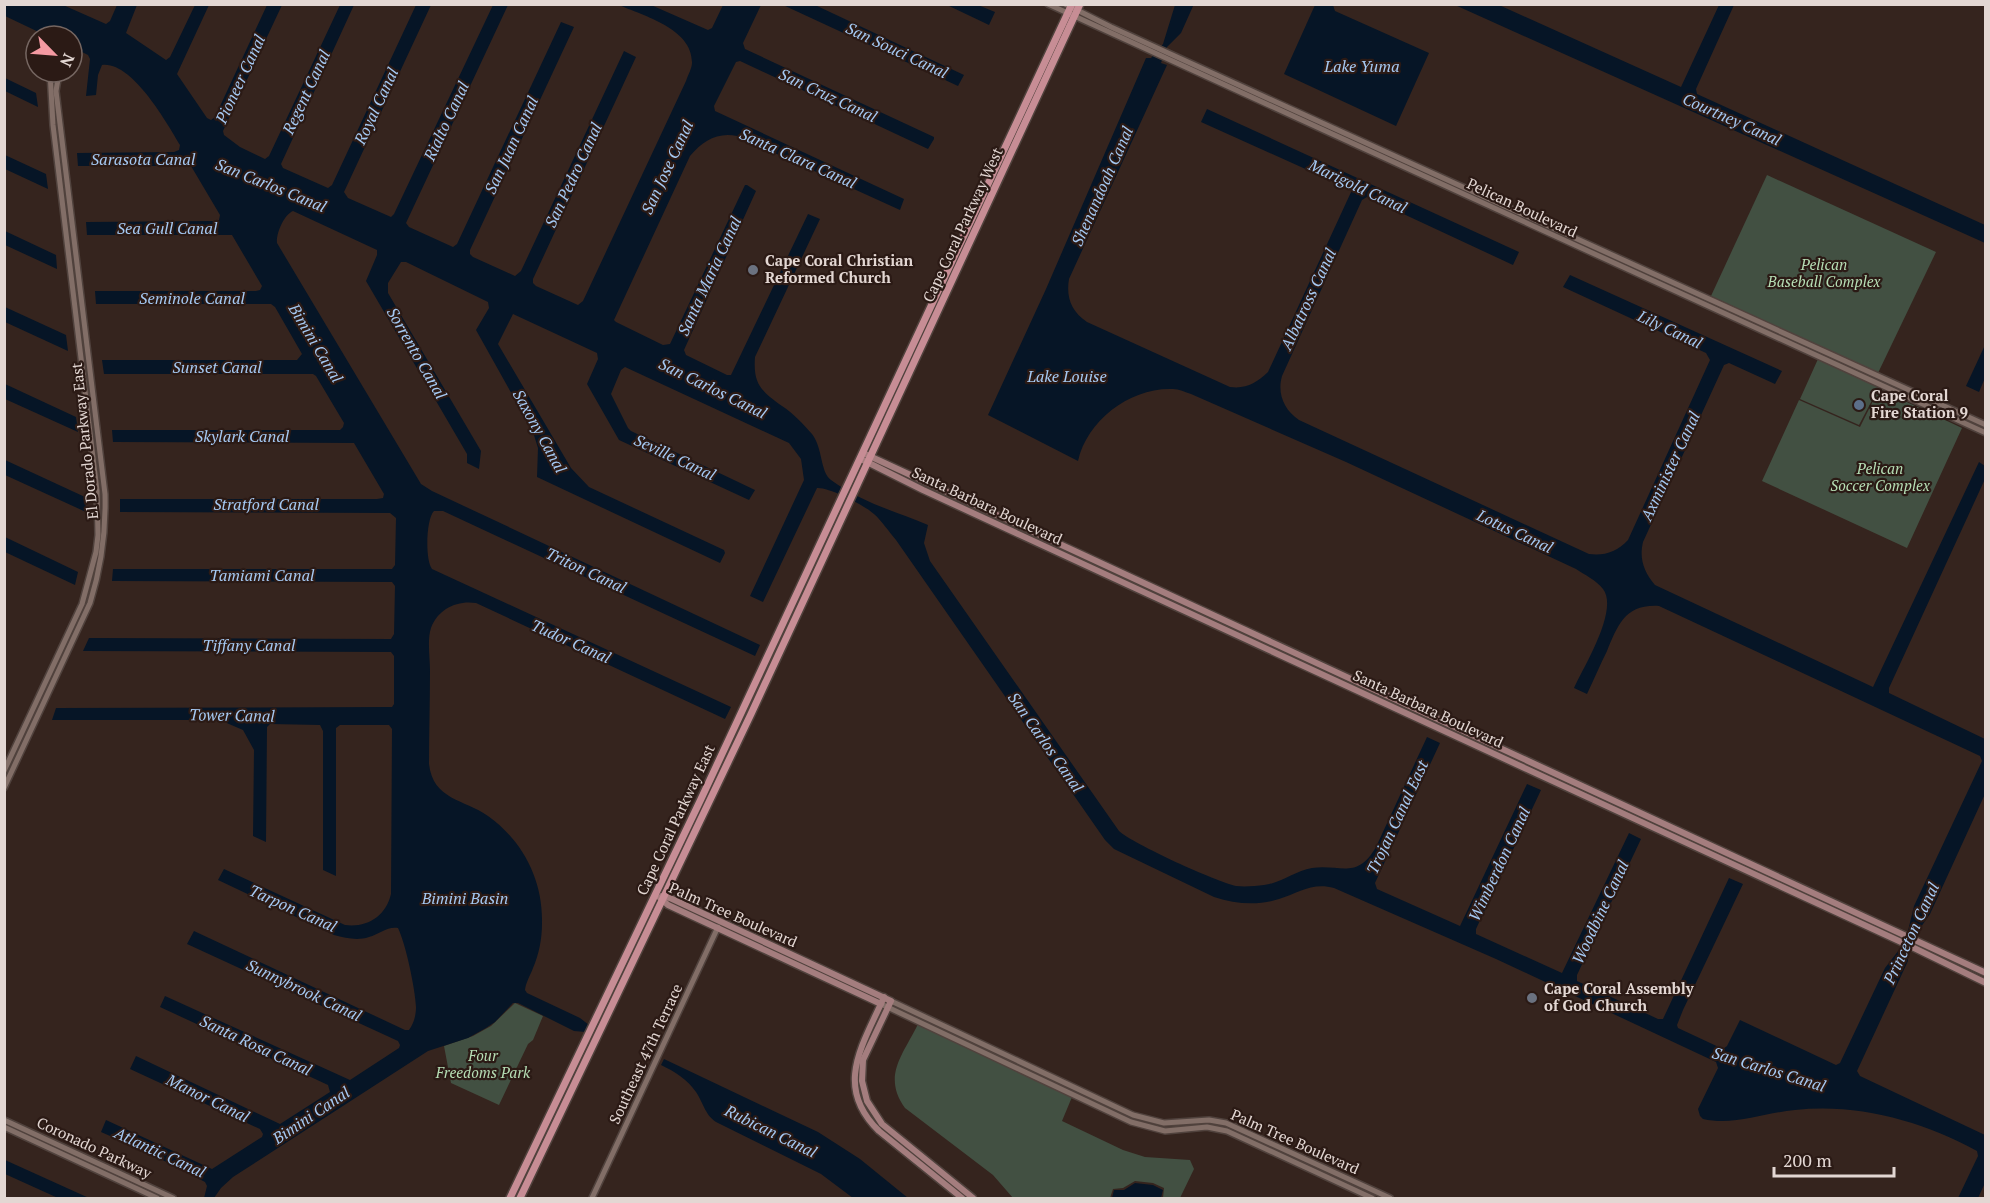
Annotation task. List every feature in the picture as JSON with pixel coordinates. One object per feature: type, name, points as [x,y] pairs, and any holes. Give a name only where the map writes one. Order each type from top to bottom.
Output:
[{"type":"main road","name":"Cape Coral Parkway West","points":[[865,458],[920,332],[1072,9]]},
{"type":"main road","name":"Cape Coral Parkway West","points":[[865,458],[906,380],[937,313],[1072,9]]},
{"type":"main road","points":[[970,241],[969,236],[984,202],[984,194]]},
{"type":"main road","points":[[937,313],[936,307],[952,273],[951,266]]},
{"type":"main road","points":[[906,380],[905,372],[919,342],[920,332]]},
{"type":"main road","points":[[855,492],[865,458]]},
{"type":"main road","name":"Santa Barbara Boulevard","points":[[865,458],[876,467],[1901,939],[1986,973]]},
{"type":"main road","name":"Santa Barbara Boulevard","points":[[865,458],[1767,871],[1901,939]]},
{"type":"main road","name":"Cape Coral Parkway East","points":[[510,1198],[656,895],[846,488],[865,458]]},
{"type":"main road","points":[[855,492],[868,469],[876,467]]},
{"type":"main road","name":"Cape Coral Parkway East","points":[[520,1198],[593,1049],[855,492]]},
{"type":"main road","points":[[792,626],[792,616],[802,594],[800,588]]},
{"type":"main road","points":[[773,667],[773,656],[785,630],[783,624]]},
{"type":"main road","points":[[742,733],[742,724],[756,693],[753,687]]},
{"type":"main road","points":[[722,776],[719,773],[734,738],[733,731]]},
{"type":"main road","name":"Palm Tree Boulevard","points":[[656,895],[884,997],[889,1004]]},
{"type":"main road","name":"Palm Tree Boulevard","points":[[664,899],[668,905],[881,1004]]},
{"type":"main road","name":"Santa Barbara Boulevard","points":[[1913,944],[1986,983]]},
{"type":"main road","points":[[884,997],[858,1054],[855,1073],[857,1096],[873,1124],[932,1169]]},
{"type":"main road","points":[[593,1049],[594,1037],[609,1002],[606,998]]},
{"type":"main road","points":[[889,1004],[863,1060],[864,1094],[882,1124],[964,1196],[973,1198]]},
{"type":"street","name":"Pelican Boulevard","points":[[1048,4],[1072,9],[1170,57],[1986,434]]},
{"type":"street","name":"Pelican Boulevard","points":[[1072,9],[1128,42],[1136,41],[1150,47]]},
{"type":"street","name":"Pelican Boulevard","points":[[1170,57],[1986,425]]},
{"type":"street","name":"El Dorado Parkway East","points":[[4,771],[81,607],[96,552],[98,535],[97,491],[52,119],[51,84]]},
{"type":"street","name":"El Dorado Parkway East","points":[[4,788],[88,609],[98,574],[105,529],[105,494],[57,102],[57,84]]},
{"type":"street","points":[[715,920],[719,928]]},
{"type":"street","name":"Southeast 47th Terrace","points":[[592,1198],[719,928]]},
{"type":"street","name":"Palm Tree Boulevard","points":[[881,1004],[914,1011],[1133,1115],[1173,1124],[1218,1120],[1390,1198]]},
{"type":"street","name":"Palm Tree Boulevard","points":[[889,1004],[910,1018],[1131,1122],[1156,1129],[1179,1131],[1212,1127],[1227,1131],[1372,1198]]},
{"type":"street","points":[[910,1018],[914,1011]]},
{"type":"street","points":[[960,1041],[963,1035]]},
{"type":"street","points":[[1006,1063],[1010,1057]]},
{"type":"street","points":[[1053,1085],[1056,1078]]},
{"type":"street","points":[[1102,1109],[1105,1102]]},
{"type":"street","name":"Coronado Parkway","points":[[4,1120],[152,1192],[157,1198]]},
{"type":"street","points":[[1156,1122],[1156,1129]]},
{"type":"street","name":"Coronado Parkway","points":[[4,1127],[152,1192],[173,1198]]},
{"type":"street","points":[[1239,1136],[1242,1130]]},
{"type":"green space","name":"Pelican Baseball Complex","points":[[1767,175],[1936,252],[1878,373],[1711,296]]},
{"type":"green space","points":[[1818,359],[1962,425],[1879,387],[1859,425],[1800,399]]},
{"type":"green space","name":"Pelican Soccer Complex","points":[[1879,389],[1962,428],[1907,548],[1762,481],[1799,400],[1860,427]]},
{"type":"green space","name":"Four Freedoms Park","points":[[515,1003],[543,1016],[499,1105],[451,1083],[444,1046],[473,1036],[491,1026]]},
{"type":"green space","points":[[918,1024],[1072,1097],[1062,1121],[1123,1150],[1145,1157],[1190,1160],[1194,1169],[1180,1198],[1163,1198],[1164,1188],[1153,1183],[1135,1181],[1123,1188],[1113,1189],[1110,1198],[1013,1198],[993,1175],[905,1108],[898,1096],[895,1086],[897,1066]]},
{"type":"water","points":[[1194,4],[1181,33],[1167,47],[1161,63],[1167,65],[1069,279],[1068,292],[1073,308],[1087,322],[1230,387],[1251,384],[1268,372],[1352,190],[1201,122],[1207,109],[1519,252],[1513,265],[1367,197],[1362,200],[1282,376],[1281,395],[1289,411],[1299,420],[1589,554],[1610,552],[1628,540],[1710,360],[1706,353],[1563,287],[1570,275],[1782,371],[1775,384],[1729,363],[1724,365],[1643,542],[1643,565],[1655,585],[1873,687],[1979,462],[1985,466],[1985,479],[1889,688],[1889,693],[1985,739],[1985,794],[1930,914],[1907,951],[1908,961],[1857,1071],[1860,1076],[1985,1135],[1985,1183],[1978,1198],[1958,1198],[1978,1156],[1977,1151],[1912,1123],[1842,1109],[1795,1110],[1726,1121],[1703,1119],[1698,1109],[1718,1068],[1716,1062],[1496,959],[1334,888],[1312,887],[1263,903],[1230,901],[1214,897],[1114,849],[1105,840],[896,540],[869,510],[838,493],[817,488],[763,602],[750,596],[804,480],[801,459],[789,443],[625,367],[621,370],[611,394],[631,431],[755,490],[749,500],[619,440],[587,384],[598,359],[597,353],[513,314],[498,344],[571,468],[589,487],[724,550],[725,553],[720,563],[537,477],[538,448],[533,432],[476,330],[489,308],[488,302],[406,262],[401,262],[388,283],[388,293],[481,451],[479,469],[467,463],[467,454],[366,281],[377,250],[293,211],[281,225],[277,243],[421,484],[760,645],[755,656],[443,511],[434,511],[429,522],[427,540],[428,557],[432,569],[731,707],[725,719],[476,603],[462,603],[449,607],[434,621],[429,643],[429,764],[432,776],[443,792],[488,816],[511,837],[521,850],[535,877],[542,923],[541,941],[525,990],[580,1018],[589,1025],[586,1032],[574,1031],[518,1003],[513,1003],[486,1028],[468,1038],[428,1051],[233,1177],[214,1198],[204,1198],[207,1186],[205,1182],[149,1153],[101,1132],[106,1120],[212,1169],[262,1137],[260,1129],[130,1069],[136,1056],[280,1124],[330,1092],[328,1085],[160,1007],[165,996],[350,1080],[399,1048],[398,1041],[187,944],[194,931],[405,1030],[409,1030],[412,1025],[416,1010],[414,989],[407,955],[398,928],[391,928],[360,939],[334,935],[218,880],[224,869],[345,925],[361,925],[380,914],[385,909],[391,894],[392,729],[389,725],[340,725],[336,728],[336,876],[323,870],[323,731],[320,725],[270,724],[267,727],[266,842],[253,836],[254,750],[243,730],[214,720],[52,720],[56,708],[392,707],[394,704],[394,656],[391,652],[83,651],[89,638],[391,639],[394,634],[395,586],[392,582],[112,581],[113,569],[392,569],[395,565],[396,518],[390,513],[120,512],[120,499],[377,499],[383,498],[384,494],[354,443],[113,442],[112,430],[340,430],[344,423],[313,374],[104,374],[102,360],[297,360],[302,354],[275,307],[271,304],[96,304],[95,291],[256,291],[262,286],[232,235],[87,235],[86,222],[214,221],[219,220],[220,215],[191,166],[78,166],[77,153],[174,152],[179,150],[180,145],[147,95],[125,73],[113,66],[102,65],[98,75],[96,95],[86,96],[90,59],[84,53],[84,24],[24,25],[5,16],[5,5],[63,5],[106,24],[110,21],[117,5],[137,5],[126,33],[166,60],[170,57],[195,5],[209,5],[177,74],[207,118],[211,120],[215,117],[267,5],[282,5],[223,131],[224,135],[240,147],[265,159],[269,156],[340,5],[354,5],[281,164],[283,168],[328,188],[332,185],[416,5],[431,5],[344,192],[348,198],[391,217],[493,5],[508,5],[406,223],[409,227],[453,247],[457,244],[561,22],[574,27],[470,250],[473,257],[515,276],[521,271],[624,51],[636,57],[533,279],[536,286],[578,305],[583,301],[692,65],[690,51],[685,41],[676,33],[653,19],[619,5],[651,5],[708,30],[712,28],[723,5],[761,5],[743,43],[745,49],[934,137],[934,139],[928,149],[740,61],[736,62],[714,106],[715,111],[904,199],[900,210],[737,136],[723,135],[711,139],[690,156],[614,320],[663,345],[670,344],[745,185],[747,185],[756,191],[684,350],[686,355],[731,375],[808,214],[820,219],[755,357],[757,380],[769,396],[812,434],[827,476],[831,480],[866,500],[928,525],[924,543],[930,561],[1119,831],[1176,862],[1236,886],[1270,884],[1312,868],[1355,867],[1362,864],[1376,847],[1427,737],[1440,743],[1375,883],[1377,889],[1460,926],[1527,784],[1541,790],[1476,929],[1476,934],[1562,973],[1629,833],[1641,839],[1577,975],[1577,981],[1658,1019],[1663,1019],[1729,878],[1743,884],[1683,1010],[1678,1028],[1723,1049],[1727,1046],[1740,1020],[1836,1065],[1840,1063],[1885,968],[1902,946],[1914,906],[1982,761],[1980,756],[1659,606],[1638,609],[1624,618],[1587,694],[1574,688],[1592,653],[1607,610],[1607,598],[1603,589],[1594,580],[1576,569],[1346,462],[1191,394],[1173,389],[1157,390],[1127,400],[1113,409],[1091,432],[1078,461],[988,415],[1046,289],[1146,58],[1151,58],[1163,44],[1175,5]]},
{"type":"water","name":"San Souci Canal","points":[[783,5],[815,5],[964,75],[958,86]]},
{"type":"water","points":[[947,5],[978,5],[995,12],[989,25]]},
{"type":"water","name":"Lake Yuma","points":[[1315,5],[1333,5],[1335,11],[1429,53],[1396,126],[1284,74]]},
{"type":"water","name":"Courtney Canal","points":[[1455,5],[1499,5],[1681,87],[1719,5],[1734,5],[1696,89],[1697,94],[1985,225],[1985,243]]},
{"type":"water","points":[[5,78],[36,93],[38,107],[5,91]]},
{"type":"water","points":[[5,155],[46,174],[48,189],[5,169]]},
{"type":"water","points":[[5,231],[56,255],[57,269],[5,245]]},
{"type":"water","points":[[5,307],[66,335],[68,351],[5,322]]},
{"type":"water","points":[[1985,345],[1985,378],[1979,392],[1966,386]]},
{"type":"water","points":[[5,384],[76,417],[78,432],[5,399]]},
{"type":"water","points":[[5,460],[85,497],[86,512],[5,475]]},
{"type":"water","points":[[5,537],[78,572],[75,585],[5,552]]},
{"type":"water","name":"Rubican Canal","points":[[664,1059],[818,1132],[860,1159],[908,1198],[853,1198],[821,1174],[718,1123],[707,1113],[689,1084],[676,1073],[661,1065]]},
{"type":"water","points":[[5,1160],[89,1198],[58,1198],[5,1174]]},
{"type":"water","points":[[1135,1183],[1153,1185],[1163,1190],[1161,1198],[1112,1198],[1114,1190],[1124,1190]]},
{"type":"place","name":"Cape Coral Christian Reformed Church","points":[[753,270]]},
{"type":"place","name":"Cape Coral Fire Station 9","points":[[1859,405]]},
{"type":"place","name":"Cape Coral Assembly of God Church","points":[[1532,998]]},
{"type":"water label","name":"Pioneer Canal","points":[[240,79]]},
{"type":"water label","name":"Regent Canal","points":[[306,92]]},
{"type":"water label","name":"San Cruz Canal","points":[[828,95]]},
{"type":"water label","name":"Royal Canal","points":[[376,106]]},
{"type":"water label","name":"Rialto Canal","points":[[446,121]]},
{"type":"water label","name":"San Juan Canal","points":[[511,145]]},
{"type":"water label","name":"Santa Clara Canal","points":[[798,158]]},
{"type":"water label","name":"Sarasota Canal","points":[[143,159]]},
{"type":"water label","name":"San Jose Canal","points":[[667,167]]},
{"type":"water label","name":"San Pedro Canal","points":[[573,175]]},
{"type":"water label","name":"San Carlos Canal","points":[[271,185]]},
{"type":"water label","name":"Shenandoah Canal","points":[[1102,186]]},
{"type":"water label","name":"Marigold Canal","points":[[1358,186]]},
{"type":"water label","name":"Sea Gull Canal","points":[[167,228]]},
{"type":"water label","name":"Santa Maria Canal","points":[[709,276]]},
{"type":"water label","name":"Seminole Canal","points":[[192,298]]},
{"type":"water label","name":"Albatross Canal","points":[[1308,299]]},
{"type":"water label","name":"Lily Canal","points":[[1670,329]]},
{"type":"water label","name":"Bimini Canal","points":[[316,343]]},
{"type":"water label","name":"Sorrento Canal","points":[[417,353]]},
{"type":"water label","name":"Sunset Canal","points":[[217,367]]},
{"type":"water label","name":"Lake Louise","points":[[1067,376]]},
{"type":"water label","name":"San Carlos Canal","points":[[713,388]]},
{"type":"water label","name":"Saxony Canal","points":[[540,431]]},
{"type":"water label","name":"Skylark Canal","points":[[242,436]]},
{"type":"water label","name":"Seville Canal","points":[[675,457]]},
{"type":"water label","name":"Axminister Canal","points":[[1670,466]]},
{"type":"water label","name":"Stratford Canal","points":[[266,504]]},
{"type":"water label","name":"Lotus Canal","points":[[1515,531]]},
{"type":"water label","name":"Triton Canal","points":[[586,570]]},
{"type":"water label","name":"Tamiami Canal","points":[[262,575]]},
{"type":"water label","name":"Tudor Canal","points":[[571,641]]},
{"type":"water label","name":"Tiffany Canal","points":[[249,645]]},
{"type":"water label","name":"Tower Canal","points":[[232,715]]},
{"type":"water label","name":"San Carlos Canal","points":[[1046,742]]},
{"type":"water label","name":"Trojan Canal East","points":[[1397,817]]},
{"type":"water label","name":"Wimberdon Canal","points":[[1499,864]]},
{"type":"water label","name":"Bimini Basin","points":[[465,898]]},
{"type":"water label","name":"Tarpon Canal","points":[[293,908]]},
{"type":"water label","name":"Woodbine Canal","points":[[1600,912]]},
{"type":"water label","name":"Princeton Canal","points":[[1911,933]]},
{"type":"water label","name":"Sunnybrook Canal","points":[[304,990]]},
{"type":"water label","name":"Santa Rosa Canal","points":[[256,1045]]},
{"type":"water label","name":"San Carlos Canal","points":[[1769,1069]]},
{"type":"water label","name":"Manor Canal","points":[[208,1098]]},
{"type":"water label","name":"Bimini Canal","points":[[311,1115]]},
{"type":"water label","name":"Atlantic Canal","points":[[160,1152]]}]
